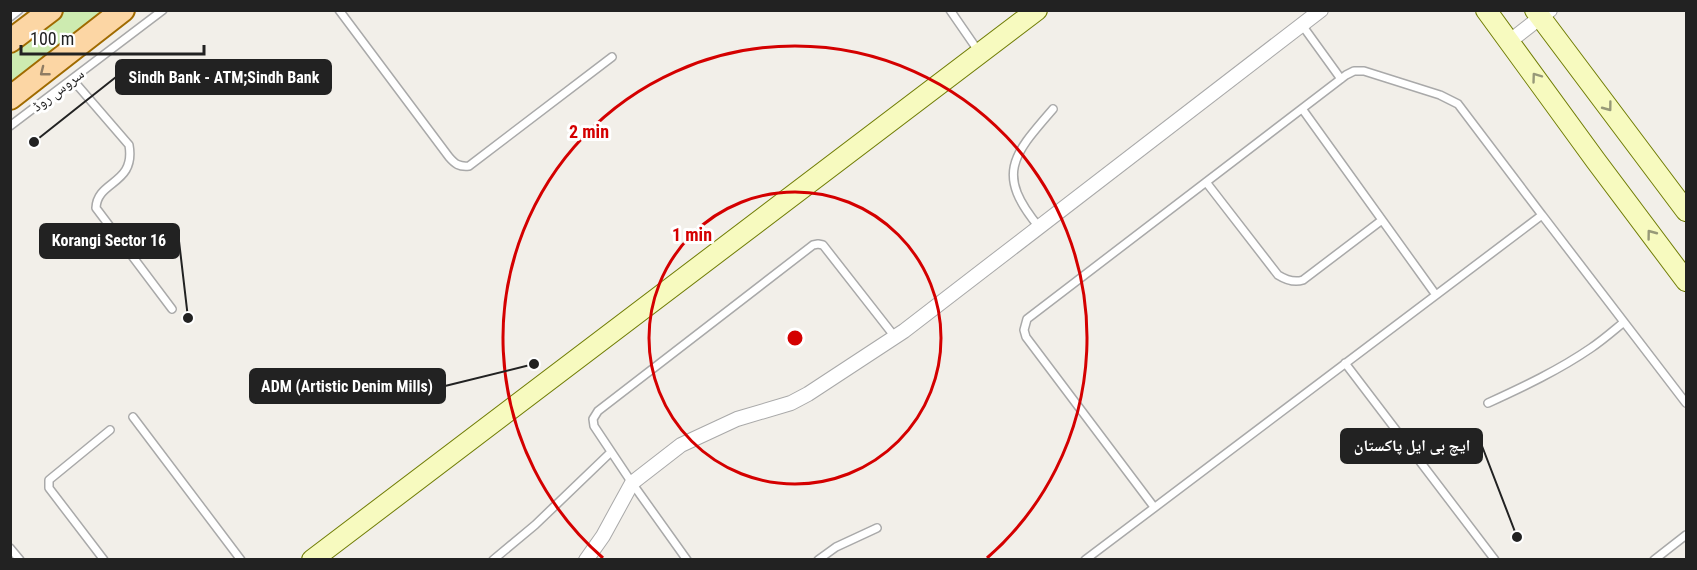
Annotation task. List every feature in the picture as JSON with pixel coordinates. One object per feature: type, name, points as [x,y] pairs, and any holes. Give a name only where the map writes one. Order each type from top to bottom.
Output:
[{"type":"main road","points":[[10,41],[51,10]]},
{"type":"main road","points":[[10,98],[123,10]]},
{"type":"street","points":[[312,560],[1037,10]]},
{"type":"street","points":[[586,560],[603,536],[632,483],[681,445],[737,419],[790,403],[808,394],[895,337],[1321,10]]},
{"type":"street","points":[[1486,10],[1686,281]]},
{"type":"street","points":[[1510,41],[1542,13],[1686,211]]},
{"type":"lane","points":[[10,17],[19,10]]},
{"type":"lane","name":"سروس روڈ","points":[[10,126],[163,10]]},
{"type":"lane","points":[[339,10],[449,157],[456,165],[463,167],[469,166],[612,57]]},
{"type":"lane","points":[[950,10],[981,54]]},
{"type":"lane","points":[[1302,25],[1341,79]]},
{"type":"lane","points":[[1154,507],[1026,337],[1024,324],[1027,318],[1354,71],[1364,71],[1440,95],[1458,104],[1686,404]]},
{"type":"lane","points":[[72,79],[129,145],[130,155],[125,174],[100,195],[96,208],[172,309]]},
{"type":"lane","points":[[1039,227],[1017,197],[1013,177],[1016,159],[1028,138],[1053,109]]},
{"type":"lane","points":[[1302,110],[1436,295]]},
{"type":"lane","points":[[1206,182],[1278,275],[1292,281],[1303,280],[1382,220]]},
{"type":"lane","points":[[1085,560],[1542,214]]},
{"type":"lane","points":[[687,560],[594,426],[593,419],[598,411],[813,245],[823,245],[895,337]]},
{"type":"lane","points":[[1488,403],[1530,384],[1592,348],[1624,322]]},
{"type":"lane","points":[[1345,363],[1495,560]]},
{"type":"lane","points":[[133,417],[241,560]]},
{"type":"lane","points":[[104,560],[48,484],[49,480],[110,430]]},
{"type":"lane","points":[[493,560],[535,525],[611,452]]},
{"type":"lane","points":[[818,560],[836,547],[877,528]]},
{"type":"lane","points":[[1654,560],[1686,534]]},
{"type":"lane","points":[[10,548],[20,560]]},
{"type":"green space","points":[[62,11],[104,11],[11,82],[11,50]]},
{"type":"place","name":"Sindh Bank - ATM;Sindh Bank","points":[[34,142]]},
{"type":"place","name":"Korangi Sector 16","points":[[188,318]]},
{"type":"place","name":"ADM (Artistic Denim Mills)","points":[[534,364]]},
{"type":"place","name":"ایچ بی ایل پاکستان","points":[[1517,537]]}]
